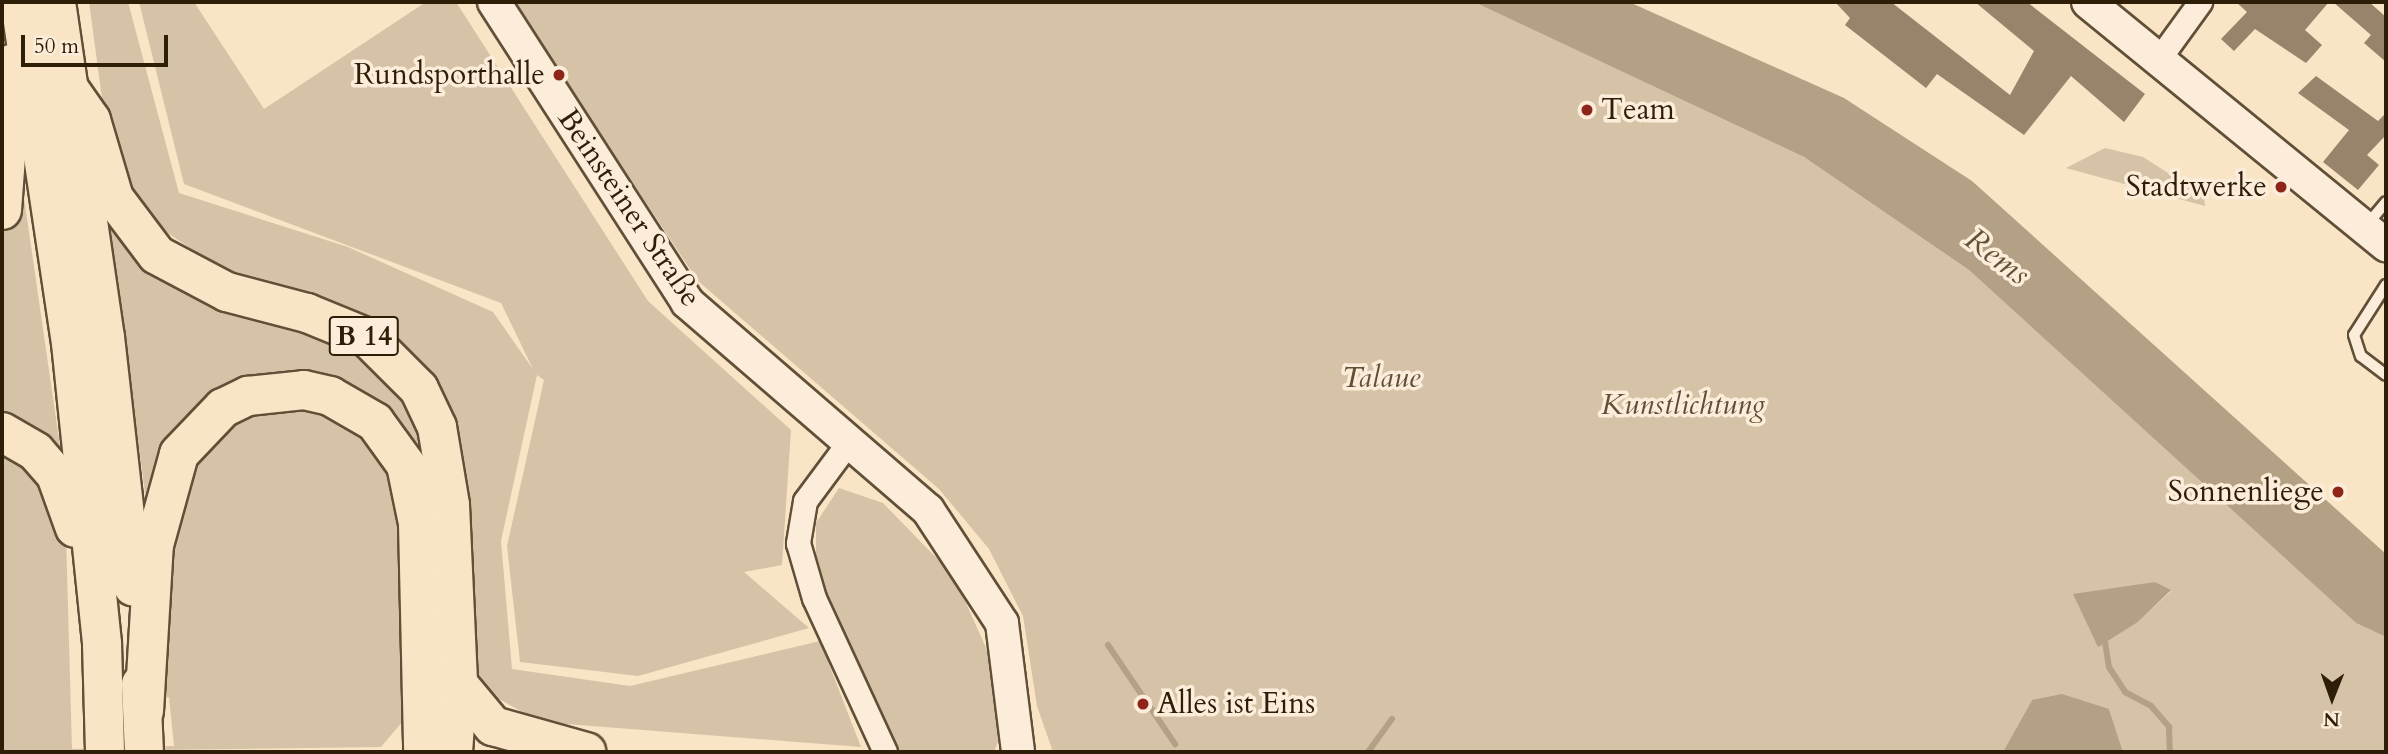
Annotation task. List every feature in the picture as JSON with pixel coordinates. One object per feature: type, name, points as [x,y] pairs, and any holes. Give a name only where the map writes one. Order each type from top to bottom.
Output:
[{"type":"highway","points":[[56,2],[121,460],[144,710],[144,752]]},
{"type":"highway","points":[[2,210],[10,144],[8,83],[21,12]]},
{"type":"highway","points":[[21,12],[71,343],[100,622],[105,745]]},
{"type":"highway","name":"B 14","points":[[68,87],[91,120],[114,198],[157,255],[227,292],[307,313],[368,338],[419,389],[446,465],[458,684],[453,752]]},
{"type":"highway","name":"B 14","points":[[144,710],[158,518],[168,479],[195,432],[223,408],[276,390],[330,396],[354,407],[393,442],[414,491],[423,752]]},
{"type":"highway","points":[[2,432],[36,452],[56,475],[100,622]]},
{"type":"highway","points":[[458,684],[493,726],[586,752]]},
{"type":"street","name":"Beinsteiner Straße","points":[[494,2],[687,302],[928,510],[1002,624],[1023,746]]},
{"type":"street","points":[[2088,2],[2375,237]]},
{"type":"street","points":[[2158,60],[2200,2]]},
{"type":"street","points":[[848,443],[806,501],[798,543],[814,598],[885,752]]},
{"type":"lane","points":[[2375,237],[2386,202]]},
{"type":"lane","points":[[2386,285],[2354,335],[2361,356],[2386,374]]},
{"type":"green space","points":[[89,2],[128,2],[179,193],[348,247],[493,312],[533,369],[501,303],[184,184],[139,2],[194,2],[264,109],[426,2],[456,2],[648,301],[791,430],[782,565],[744,572],[809,628],[638,676],[520,662],[507,546],[544,380],[537,375],[501,541],[512,669],[630,686],[820,641],[861,747],[541,722],[477,687],[436,389],[407,348],[357,314],[231,275],[148,220],[109,150]]},
{"type":"green space","name":"Talaue","points":[[513,2],[1474,2],[1804,157],[1969,270],[2356,623],[2386,637],[2386,752],[2123,752],[2109,709],[2032,700],[2003,752],[1053,752],[1037,706],[1023,616],[989,549],[939,489],[698,281]],"holes":[[[2155,582],[2171,591],[2138,622],[2098,646],[2125,588]]]},
{"type":"green space","points":[[2105,148],[2143,157],[2204,196],[2205,206],[2066,168]]},
{"type":"green space","points":[[18,156],[64,474],[2,425],[2,245]]},
{"type":"green space","points":[[109,218],[351,339],[417,418],[424,448],[351,390],[252,387],[147,508]]},
{"type":"green space","points":[[306,401],[366,427],[398,485],[408,715],[381,747],[2,752],[2,443],[30,461],[66,536],[72,749],[174,746],[169,697],[164,699],[161,610],[173,490],[225,418]]},
{"type":"green space","points":[[839,488],[883,503],[954,576],[991,659],[1000,736],[994,752],[899,752],[816,575],[816,523]]},
{"type":"water","name":"Rems","points":[[1474,2],[1629,2],[1844,98],[1972,181],[2386,554],[2386,637],[2356,623],[1969,270],[1804,157]]},
{"type":"water","points":[[2155,582],[2171,590],[2138,622],[2098,647],[2073,594]]},
{"type":"water","points":[[2062,694],[2109,709],[2123,752],[2003,752],[2032,700]]},
{"type":"building","points":[[1835,2],[1891,2],[2010,95],[2034,51],[1975,2],[2027,2],[2145,94],[2124,122],[2071,76],[2024,135],[1937,74],[1926,88],[1845,25],[1850,18]]},
{"type":"building","points":[[2236,2],[2329,2],[2305,30],[2322,45],[2306,63],[2255,29],[2234,51],[2221,39],[2247,12]]},
{"type":"building","points":[[2333,2],[2369,2],[2386,17],[2386,62],[2364,43],[2371,35]]},
{"type":"building","points":[[2316,76],[2378,121],[2386,113],[2386,135],[2367,155],[2379,165],[2358,190],[2323,162],[2349,130],[2298,93]]},
{"type":"waterway","points":[[2105,642],[2109,667],[2125,692],[2151,706],[2169,727],[2170,752]]},
{"type":"waterway","points":[[1108,645],[1175,744]]},
{"type":"waterway","points":[[1368,752],[1392,719]]},
{"type":"place","name":"Rundsporthalle","points":[[559,75]]},
{"type":"place","name":"Team","points":[[1587,110]]},
{"type":"place","name":"Stadtwerke","points":[[2281,187]]},
{"type":"place","name":"Sonnenliege","points":[[2338,492]]},
{"type":"place","name":"Alles ist Eins","points":[[1143,704]]},
{"type":"park label","name":"Kunstlichtung","points":[[1683,405]]}]
